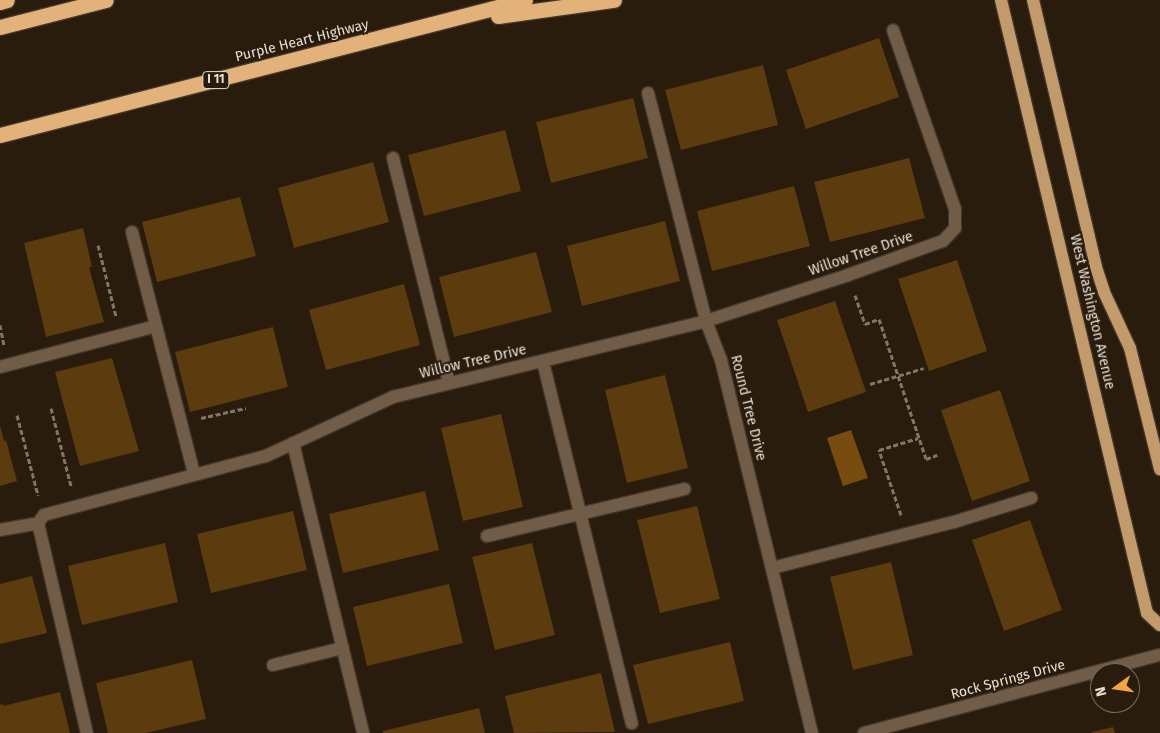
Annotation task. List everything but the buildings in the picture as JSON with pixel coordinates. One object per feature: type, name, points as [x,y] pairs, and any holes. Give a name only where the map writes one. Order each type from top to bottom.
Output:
[{"type":"highway","points":[[0,2],[7,0]]},
{"type":"highway","points":[[0,27],[106,0]]},
{"type":"highway","name":"Purple Heart Highway","points":[[0,135],[526,0]]},
{"type":"highway","points":[[432,25],[614,0]]},
{"type":"main road","name":"West Washington Avenue","points":[[1001,0],[1147,613],[1160,625]]},
{"type":"main road","name":"West Washington Avenue","points":[[1033,0],[1096,267],[1104,292],[1130,348],[1160,469]]},
{"type":"street","name":"Willow Tree Drive","points":[[0,530],[41,519],[76,506],[266,456],[393,397],[706,321],[848,275],[943,241],[955,228],[955,209],[893,30]]},
{"type":"street","name":"Round Tree Drive","points":[[648,93],[706,321],[722,360],[812,733]]},
{"type":"street","points":[[394,158],[449,382]]},
{"type":"street","points":[[132,232],[194,474]]},
{"type":"street","points":[[0,368],[156,326]]},
{"type":"street","points":[[543,362],[632,723]]},
{"type":"street","points":[[293,443],[363,733]]},
{"type":"street","points":[[487,536],[684,489]]},
{"type":"street","points":[[772,568],[954,522],[1031,498]]},
{"type":"street","points":[[41,519],[88,733]]},
{"type":"street","points":[[273,665],[343,648]]},
{"type":"street","name":"Rock Springs Drive","points":[[864,733],[1160,655]]},
{"type":"path","points":[[98,245],[121,336]]},
{"type":"path","points":[[848,275],[865,324],[879,319],[926,459],[937,455]]},
{"type":"path","points":[[870,384],[924,368]]},
{"type":"path","points":[[51,408],[76,506]]},
{"type":"path","points":[[181,423],[246,408]]},
{"type":"path","points":[[17,415],[41,519]]},
{"type":"path","points":[[902,516],[880,450],[918,438]]},
{"type":"shaded area","points":[[851,430],[868,478],[843,486],[827,438]]}]
